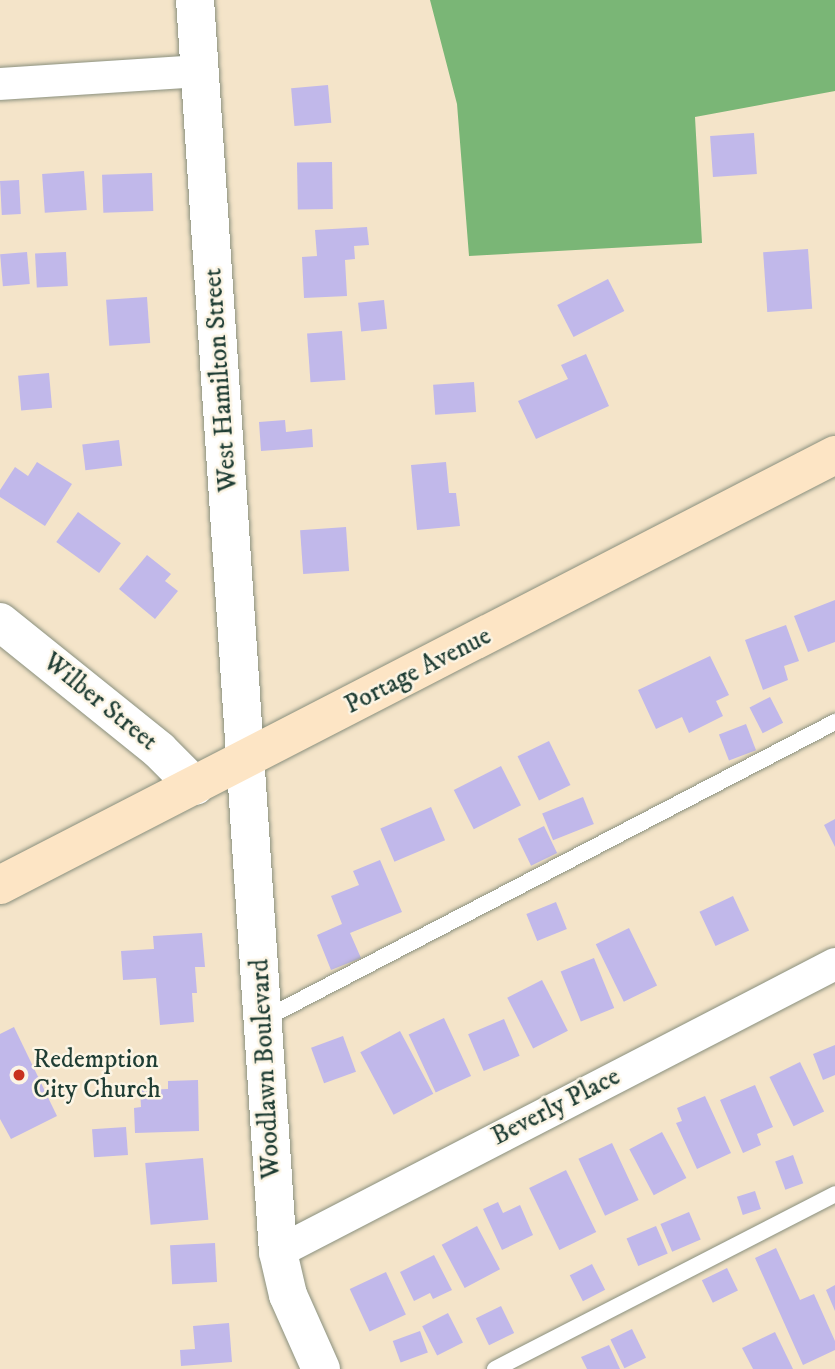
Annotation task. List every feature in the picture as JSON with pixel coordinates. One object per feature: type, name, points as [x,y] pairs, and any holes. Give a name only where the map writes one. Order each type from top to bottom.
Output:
[{"type":"main road","name":"Portage Avenue","points":[[0,885],[835,455]]},
{"type":"street","name":"West Hamilton Street","points":[[195,0],[247,760]]},
{"type":"street","points":[[0,84],[200,71]]},
{"type":"street","name":"Wilber Street","points":[[0,622],[159,750],[195,786]]},
{"type":"street","name":"Woodlawn Boulevard","points":[[247,760],[278,1252],[288,1295],[321,1369]]},
{"type":"street","name":"Beverly Place","points":[[278,1252],[835,964]]},
{"type":"lane","points":[[264,1018],[835,722]]},
{"type":"lane","points":[[495,1369],[835,1195]]},
{"type":"green space","points":[[430,0],[835,0],[835,91],[695,117],[702,243],[469,256],[457,104]]},
{"type":"building","points":[[328,85],[331,123],[294,126],[291,88]]},
{"type":"building","points":[[754,133],[757,174],[713,177],[710,136]]},
{"type":"building","points":[[332,162],[333,209],[298,210],[297,163]]},
{"type":"building","points":[[84,171],[87,210],[45,213],[42,174]]},
{"type":"building","points":[[152,173],[153,211],[103,213],[102,175]]},
{"type":"building","points":[[19,180],[21,214],[2,215],[0,181]]},
{"type":"building","points":[[367,227],[369,245],[354,246],[355,259],[345,260],[347,296],[304,298],[302,257],[317,256],[315,230]]},
{"type":"building","points":[[808,249],[812,309],[767,312],[763,252]]},
{"type":"building","points":[[27,252],[30,284],[3,286],[0,254]]},
{"type":"building","points":[[66,252],[68,286],[37,288],[35,254]]},
{"type":"building","points":[[608,279],[624,311],[574,337],[557,305]]},
{"type":"building","points":[[147,297],[150,343],[109,346],[106,300]]},
{"type":"building","points":[[384,300],[387,329],[361,332],[358,303]]},
{"type":"building","points":[[342,331],[345,380],[311,382],[307,333]]},
{"type":"building","points":[[586,354],[609,406],[536,439],[518,401],[568,379],[561,365]]},
{"type":"building","points":[[49,373],[52,408],[21,411],[18,376]]},
{"type":"building","points":[[474,382],[476,412],[435,415],[433,385]]},
{"type":"building","points":[[285,420],[286,432],[312,429],[313,447],[261,451],[259,422]]},
{"type":"building","points":[[119,440],[122,466],[85,470],[82,445]]},
{"type":"building","points":[[37,462],[72,484],[45,526],[0,497],[0,490],[15,467],[28,476]]},
{"type":"building","points":[[446,462],[449,493],[456,493],[460,526],[417,530],[411,465]]},
{"type":"building","points":[[78,512],[121,543],[99,573],[56,542]]},
{"type":"building","points":[[346,527],[349,571],[303,574],[300,530]]},
{"type":"building","points":[[147,555],[171,574],[165,581],[178,591],[155,619],[119,589]]},
{"type":"building","points":[[835,600],[835,642],[808,652],[794,616]]},
{"type":"building","points":[[786,625],[799,661],[784,666],[788,680],[763,690],[745,640]]},
{"type":"building","points":[[710,656],[729,695],[716,701],[723,716],[689,733],[682,717],[656,729],[638,690]]},
{"type":"building","points":[[770,697],[783,723],[763,733],[750,707]]},
{"type":"building","points":[[746,724],[756,750],[729,761],[719,734]]},
{"type":"building","points":[[549,741],[570,785],[539,800],[518,756]]},
{"type":"building","points":[[501,766],[521,805],[474,829],[454,790]]},
{"type":"building","points":[[583,797],[594,824],[553,840],[542,813]]},
{"type":"building","points":[[431,807],[445,840],[394,862],[380,828]]},
{"type":"building","points":[[835,819],[835,847],[824,825]]},
{"type":"building","points":[[544,826],[557,853],[531,866],[518,839]]},
{"type":"building","points":[[380,860],[402,912],[350,933],[361,958],[331,970],[317,935],[342,924],[331,896],[359,885],[353,871]]},
{"type":"building","points":[[733,896],[749,930],[716,946],[699,912]]},
{"type":"building","points":[[556,902],[567,929],[537,941],[526,914]]},
{"type":"building","points":[[629,928],[657,986],[624,1002],[596,944]]},
{"type":"building","points":[[202,933],[205,967],[195,967],[197,993],[192,993],[194,1022],[160,1025],[156,978],[123,980],[121,951],[154,949],[153,936]]},
{"type":"building","points":[[594,958],[614,1008],[581,1022],[561,971]]},
{"type":"building","points":[[542,980],[568,1031],[533,1048],[507,998]]},
{"type":"building","points":[[444,1018],[471,1076],[436,1092],[409,1034]]},
{"type":"building","points":[[504,1019],[520,1056],[484,1071],[468,1034]]},
{"type":"building","name":"Redemption City Church","points":[[14,1027],[57,1116],[11,1139],[0,1119],[0,1034]]},
{"type":"building","points":[[400,1031],[433,1094],[394,1115],[360,1052]]},
{"type":"building","points":[[343,1036],[356,1072],[324,1083],[311,1048]]},
{"type":"building","points":[[835,1045],[835,1075],[823,1080],[813,1054]]},
{"type":"building","points":[[800,1062],[824,1111],[794,1126],[769,1077]]},
{"type":"building","points":[[198,1080],[199,1131],[135,1133],[134,1108],[141,1107],[140,1090],[168,1089],[168,1081]]},
{"type":"building","points":[[755,1085],[773,1127],[757,1134],[761,1145],[743,1153],[720,1100]]},
{"type":"building","points":[[705,1096],[731,1153],[697,1169],[676,1123],[682,1121],[677,1108]]},
{"type":"building","points":[[126,1127],[128,1155],[94,1157],[92,1129]]},
{"type":"building","points":[[662,1132],[686,1178],[654,1195],[629,1149]]},
{"type":"building","points":[[612,1143],[639,1200],[605,1216],[578,1159]]},
{"type":"building","points":[[793,1155],[803,1183],[785,1190],[775,1161]]},
{"type":"building","points":[[203,1158],[208,1220],[151,1225],[145,1163]]},
{"type":"building","points":[[566,1170],[596,1232],[559,1250],[529,1188]]},
{"type":"building","points":[[755,1191],[761,1209],[743,1215],[737,1197]]},
{"type":"building","points":[[498,1202],[503,1213],[520,1205],[533,1235],[502,1250],[483,1209]]},
{"type":"building","points":[[689,1212],[701,1240],[672,1252],[660,1224]]},
{"type":"building","points":[[477,1226],[500,1269],[465,1288],[442,1245]]},
{"type":"building","points":[[656,1226],[668,1254],[638,1266],[627,1239]]},
{"type":"building","points":[[215,1243],[217,1282],[172,1284],[170,1245]]},
{"type":"building","points":[[776,1248],[800,1300],[814,1294],[835,1341],[835,1350],[803,1365],[755,1258]]},
{"type":"building","points":[[434,1255],[452,1290],[433,1299],[430,1293],[414,1301],[400,1272]]},
{"type":"building","points":[[592,1264],[605,1290],[583,1301],[570,1275]]},
{"type":"building","points":[[727,1268],[738,1290],[713,1303],[702,1280]]},
{"type":"building","points":[[386,1272],[406,1315],[370,1332],[350,1289]]},
{"type":"building","points":[[835,1285],[835,1311],[826,1290]]},
{"type":"building","points":[[501,1306],[514,1333],[489,1345],[476,1318]]},
{"type":"building","points":[[448,1313],[463,1342],[437,1356],[422,1326]]},
{"type":"building","points":[[229,1323],[232,1362],[181,1366],[180,1350],[195,1349],[193,1326]]},
{"type":"building","points":[[632,1329],[646,1358],[624,1368],[610,1340]]},
{"type":"building","points":[[420,1331],[428,1353],[401,1363],[393,1341]]},
{"type":"building","points":[[775,1332],[793,1369],[753,1369],[742,1348]]},
{"type":"building","points":[[609,1345],[620,1369],[587,1369],[581,1357]]},
{"type":"place","name":"Redemption City Church","points":[[19,1075]]}]
